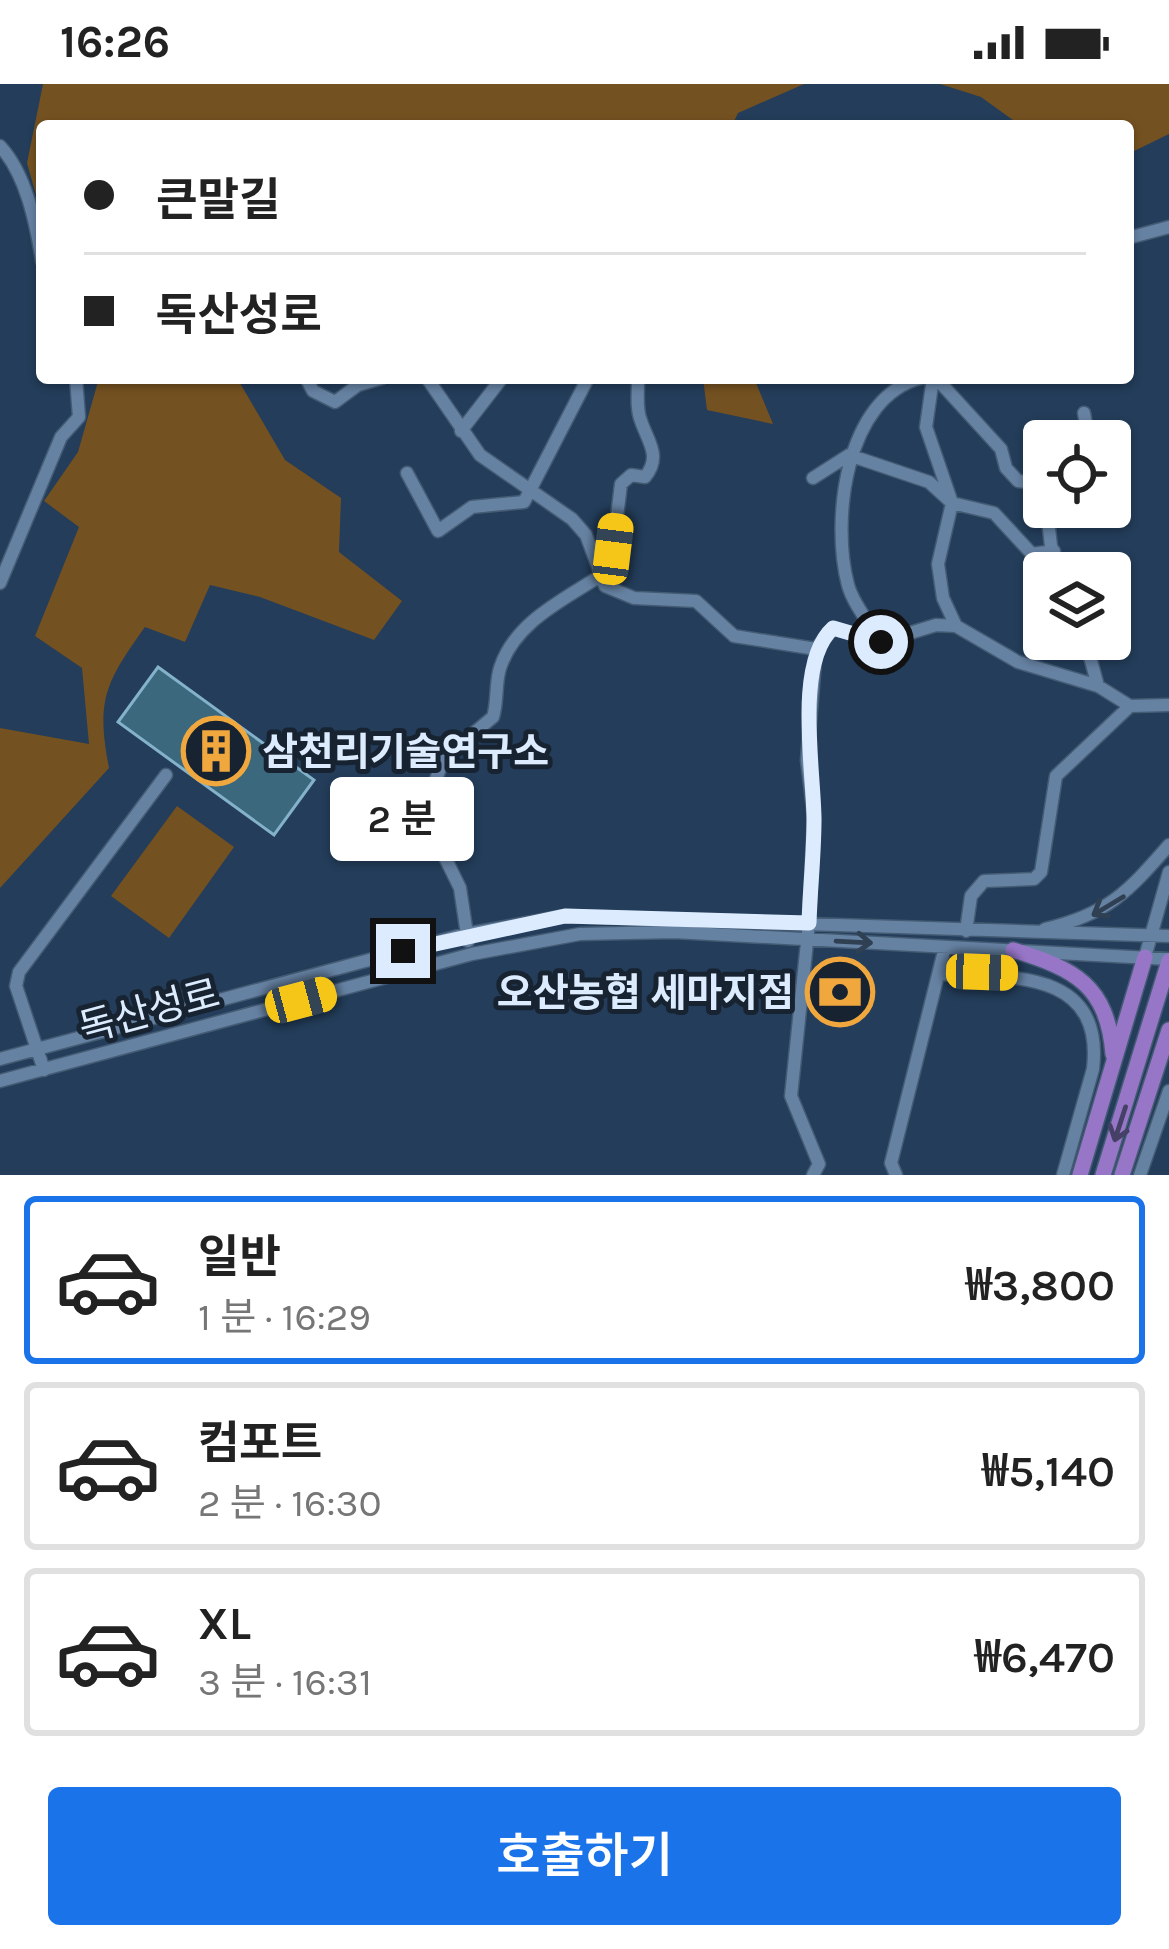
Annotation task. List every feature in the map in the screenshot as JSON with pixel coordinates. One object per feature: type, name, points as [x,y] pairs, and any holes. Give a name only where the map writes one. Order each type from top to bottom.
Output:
[{"type":"main road","points":[[1013,950],[1054,963],[1097,995],[1111,1029],[1114,1066]]},
{"type":"main road","points":[[1080,1175],[1145,957]]},
{"type":"main road","points":[[1103,1175],[1169,960]]},
{"type":"main road","points":[[1122,1175],[1162,1086],[1169,1030]]},
{"type":"street","points":[[0,146],[13,160],[36,225]]},
{"type":"street","points":[[1134,236],[1169,227]]},
{"type":"street","points":[[0,584],[61,437],[79,417],[76,384]]},
{"type":"street","points":[[309,384],[334,402],[361,384]]},
{"type":"street","points":[[431,384],[480,455],[572,519],[586,536],[601,579],[634,598],[706,605],[734,636],[816,649]]},
{"type":"street","points":[[461,430],[497,384]]},
{"type":"street","points":[[407,473],[438,531],[472,507],[494,501],[511,506],[533,493],[585,384]]},
{"type":"street","points":[[472,954],[460,888],[430,816],[434,776],[457,746],[493,717],[501,664],[518,637],[559,599],[601,579],[613,549],[621,484],[631,475],[645,477],[653,463],[655,452],[639,418],[638,384]]},
{"type":"street","points":[[881,642],[846,582],[849,455],[869,412],[910,384]]},
{"type":"street","points":[[934,384],[926,428],[952,503],[938,565],[943,598],[956,626]]},
{"type":"street","points":[[941,384],[1001,448],[1006,468],[1023,483]]},
{"type":"street","points":[[1084,413],[1085,420]]},
{"type":"street","points":[[813,478],[849,455]]},
{"type":"street","points":[[849,455],[929,482],[952,503],[994,513],[1032,554],[1054,551],[1051,528]]},
{"type":"street","points":[[813,1175],[819,1164],[791,1096],[809,923],[814,817],[807,760],[816,649],[833,628],[881,642],[936,625],[956,626],[1018,662],[1098,686],[1130,706],[1169,705]]},
{"type":"street","points":[[1091,660],[1098,686]]},
{"type":"street","points":[[966,931],[971,896],[984,881],[1034,879],[1041,872],[1056,776],[1130,706]]},
{"type":"street","points":[[44,1070],[16,986],[19,972],[166,775]]},
{"type":"street","points":[[1027,934],[1084,920],[1124,898],[1169,845]]},
{"type":"street","points":[[1145,957],[1169,872]]},
{"type":"street","name":"독산성로","points":[[0,1059],[466,934],[565,916],[1169,936]]},
{"type":"street","name":"독산성로","points":[[0,1082],[472,954],[580,934],[807,939],[1169,960]]},
{"type":"street","points":[[896,1175],[891,1163],[945,946]]},
{"type":"street","points":[[939,974],[1026,976],[1063,994],[1084,1016],[1095,1053],[1093,1069],[1064,1175]]},
{"type":"street","points":[[1140,1175],[1166,1106],[1162,1086]]},
{"type":"shaded area","points":[[43,84],[804,84],[738,113],[735,120],[36,120],[36,195],[27,163]]},
{"type":"shaded area","points":[[940,84],[1169,84],[1169,134],[1134,151],[1134,120],[1013,120],[981,97]]},
{"type":"shaded area","points":[[97,384],[241,384],[285,460],[341,498],[339,552],[402,601],[374,640],[260,597],[210,585],[185,642],[145,627],[107,693],[104,725],[109,768],[0,888],[0,728],[89,744],[82,668],[35,636],[79,527],[44,501],[78,452]]},
{"type":"shaded area","points":[[704,384],[756,384],[773,424],[707,410]]},
{"type":"shaded area","points":[[177,806],[234,847],[169,938],[111,896]]},
{"type":"building","name":"삼천리기술연구소","points":[[158,667],[314,780],[274,835],[118,722]]},
{"type":"place","name":"삼천리기술연구소","points":[[216,751]]},
{"type":"place","name":"오산농협 세마지점","points":[[840,992]]},
{"type":"route","points":[[403,951],[565,916],[626,914],[809,923],[814,817],[807,760],[816,649],[833,628],[881,642]]}]
